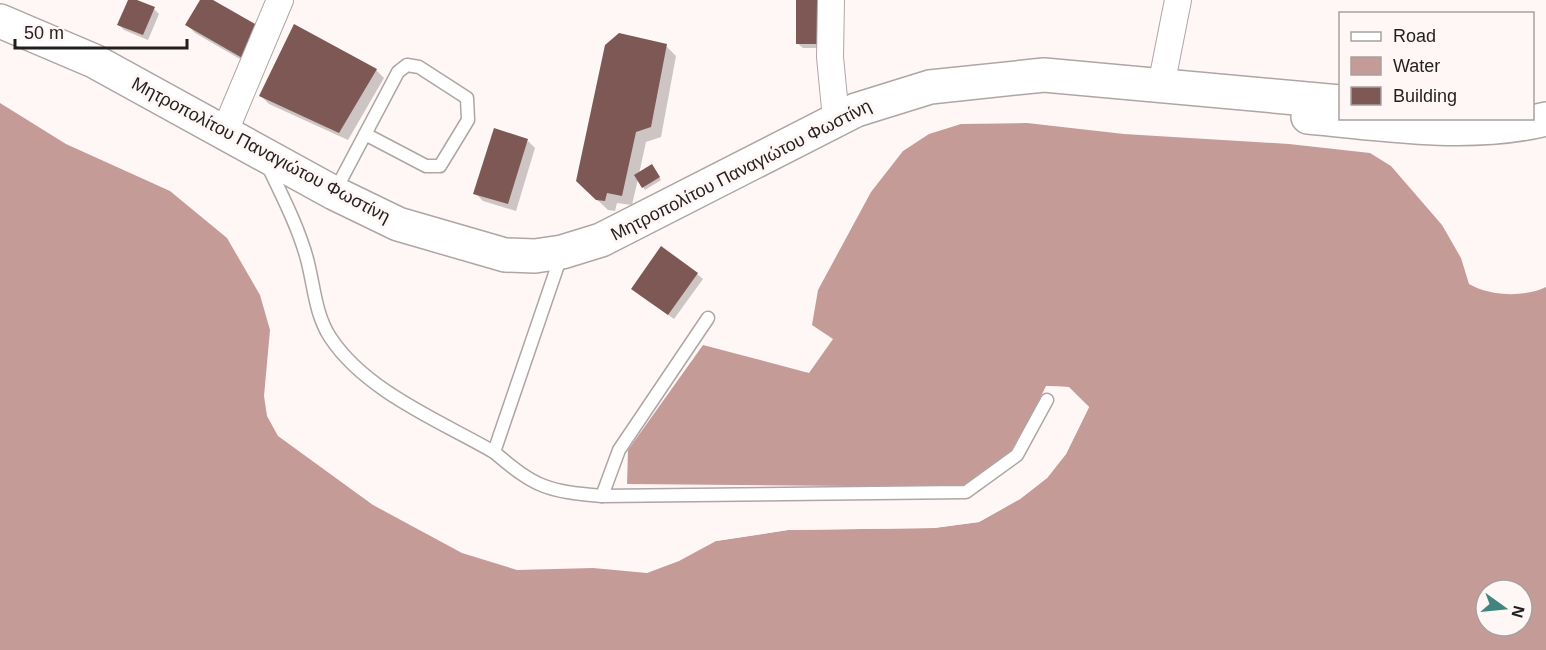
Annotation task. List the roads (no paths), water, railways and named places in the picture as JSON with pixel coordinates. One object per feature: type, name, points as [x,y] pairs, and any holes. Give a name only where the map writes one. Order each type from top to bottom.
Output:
[{"type":"main road","name":"Μητροπολίτου Παναγιώτου Φωστίνη","points":[[0,21],[94,61],[334,193],[398,224],[483,250],[522,256],[562,252],[618,232],[836,120],[910,91],[956,83],[997,82],[1044,75],[1339,102]]},
{"type":"main road","name":"Μητροπολίτου Παναγιώτου Φωστίνη","points":[[997,82],[1043,92],[1339,120]]},
{"type":"main road","name":"Μητροπολίτου Παναγιώτου Φωστίνη","points":[[1342,120],[1428,128],[1488,129],[1546,119]]},
{"type":"street","points":[[225,131],[280,0]]},
{"type":"street","points":[[831,0],[830,57],[836,120]]},
{"type":"street","points":[[1161,86],[1178,0]]},
{"type":"lane","points":[[334,193],[365,134],[398,72],[408,65],[419,67],[467,98],[468,120],[440,166],[426,166],[365,134]]},
{"type":"lane","points":[[261,151],[291,213],[306,257],[319,312],[330,336],[352,366],[375,384],[494,452],[524,477],[557,492],[602,496],[966,492],[1017,455],[1047,400]]},
{"type":"lane","points":[[494,452],[562,252]]},
{"type":"lane","points":[[602,496],[619,450],[708,318]]},
{"type":"water","points":[[0,103],[66,144],[170,191],[227,238],[260,295],[270,330],[264,396],[267,416],[278,436],[373,505],[462,553],[517,570],[593,568],[647,573],[679,561],[716,541],[788,530],[934,528],[979,522],[1020,499],[1047,478],[1066,454],[1089,407],[1068,387],[1046,386],[1012,455],[965,487],[627,484],[628,450],[703,345],[809,373],[833,339],[812,325],[818,290],[871,192],[903,151],[929,134],[961,124],[1027,123],[1124,134],[1289,144],[1370,153],[1391,166],[1442,225],[1461,258],[1469,284],[1487,291],[1507,294],[1527,293],[1546,287],[1546,650],[0,650]]}]
